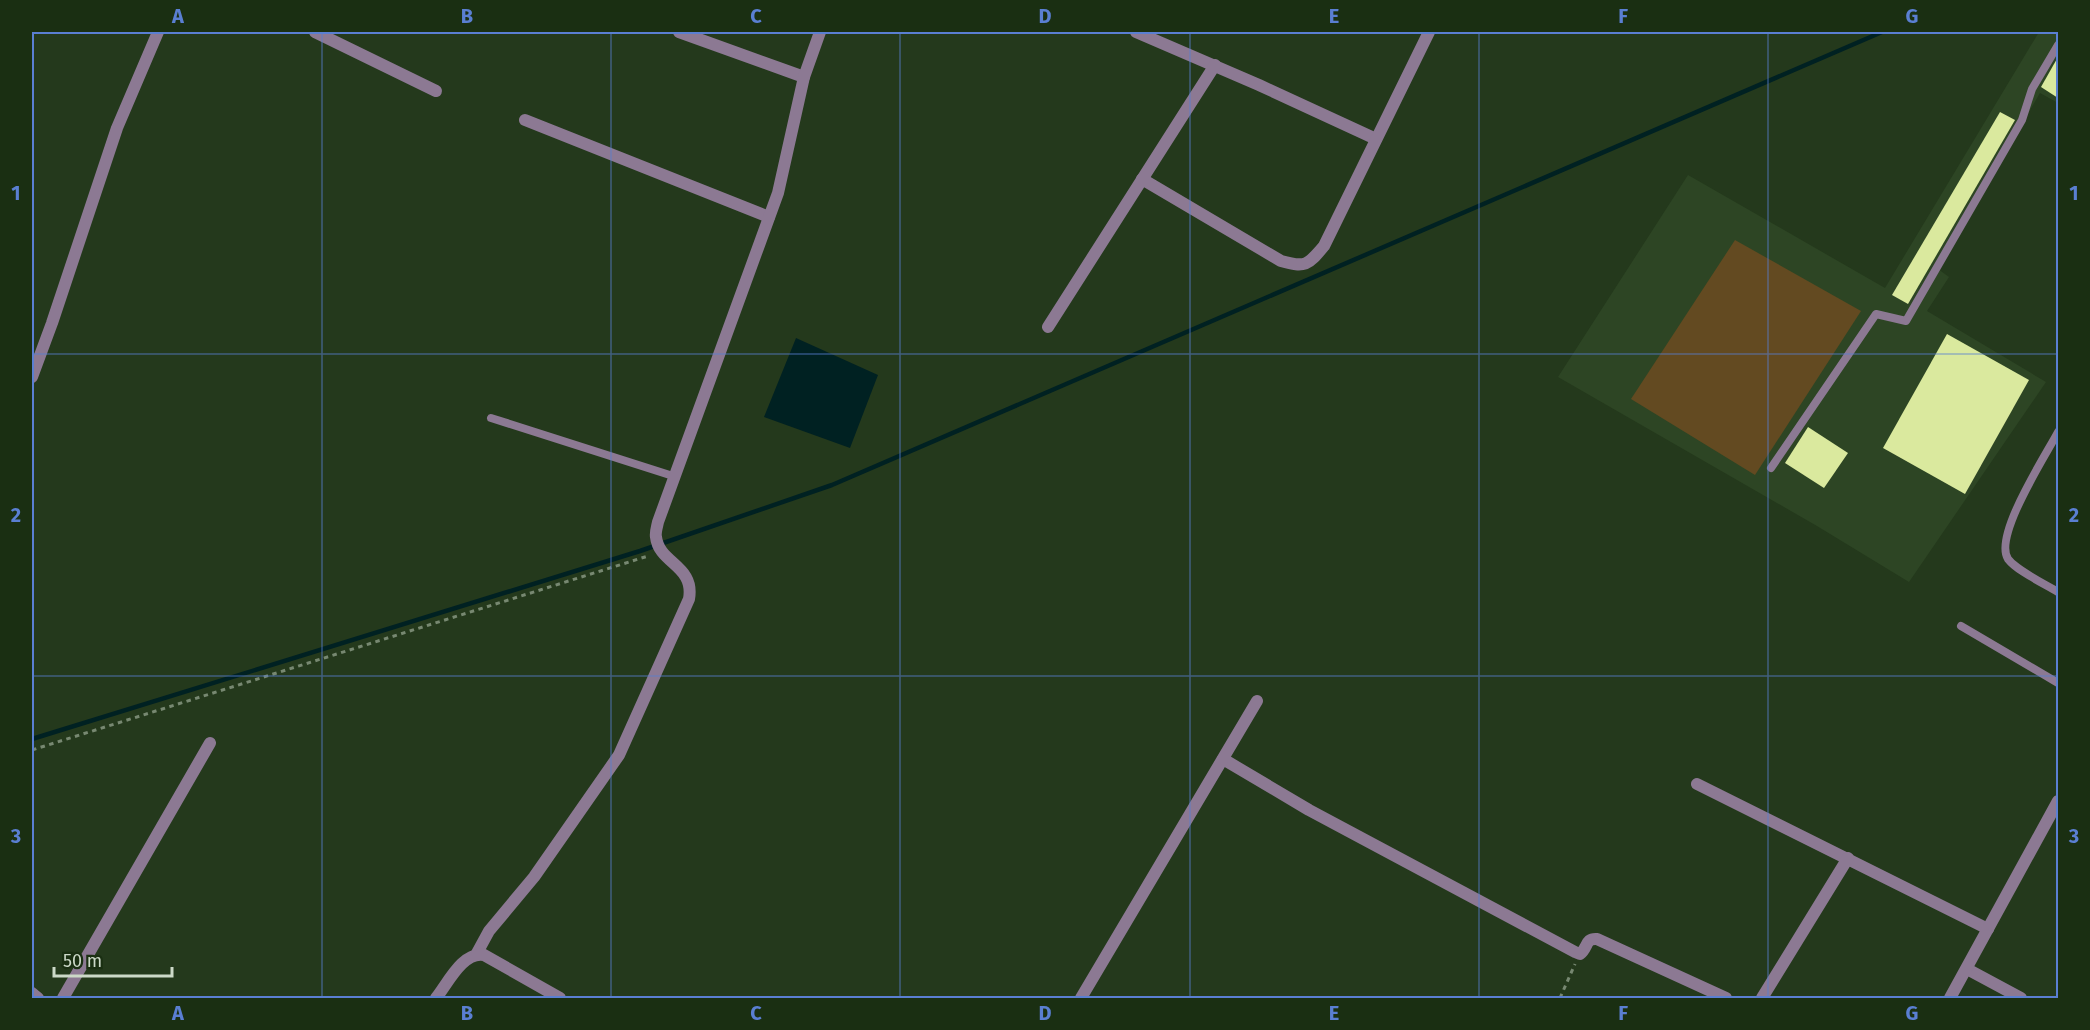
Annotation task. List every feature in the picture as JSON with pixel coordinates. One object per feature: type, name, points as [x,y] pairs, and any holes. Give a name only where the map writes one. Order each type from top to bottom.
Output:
[{"type":"street","points":[[32,376],[117,128],[158,32]]},
{"type":"street","points":[[315,32],[436,91]]},
{"type":"street","points":[[679,32],[804,77]]},
{"type":"street","points":[[436,999],[465,960],[477,953],[489,931],[534,878],[619,755],[689,598],[691,588],[687,577],[660,546],[658,522],[778,193],[804,77],[820,32]]},
{"type":"street","points":[[1136,32],[1215,65],[1376,139]]},
{"type":"street","points":[[1142,179],[1281,261],[1300,266],[1311,262],[1324,246],[1429,32]]},
{"type":"street","points":[[1048,327],[1215,65]]},
{"type":"street","points":[[525,120],[770,217]]},
{"type":"street","points":[[1081,999],[1257,701]]},
{"type":"street","points":[[63,999],[210,743]]},
{"type":"street","points":[[1223,759],[1309,810],[1580,954],[1587,942],[1592,938],[1597,939],[1726,999]]},
{"type":"street","points":[[1697,784],[1988,928]]},
{"type":"street","points":[[1950,999],[2058,801]]},
{"type":"street","points":[[1762,999],[1848,858]]},
{"type":"street","points":[[477,953],[560,999]]},
{"type":"street","points":[[1967,969],[2021,999]]},
{"type":"street","points":[[32,993],[38,999]]},
{"type":"lane","points":[[1771,468],[1876,314],[1906,321],[2022,120],[2032,89],[2058,45]]},
{"type":"lane","points":[[491,418],[674,476]]},
{"type":"lane","points":[[2058,432],[2018,507],[2004,542],[2008,559],[2019,569],[2058,592]]},
{"type":"lane","points":[[1961,626],[2058,683]]},
{"type":"path","points":[[32,750],[660,546]]},
{"type":"path","points":[[1560,999],[1580,954]]},
{"type":"shaded area","points":[[2039,32],[2058,32],[2058,103],[2040,93],[1938,269],[1949,277],[1927,311],[2046,382],[1909,582],[1817,526],[1558,377],[1688,175],[1885,288]]},
{"type":"shaded area","points":[[1735,240],[1861,311],[1755,475],[1631,399]]},
{"type":"water","points":[[796,338],[878,375],[850,448],[764,417]]},
{"type":"building","points":[[2058,57],[2058,98],[2041,87]]},
{"type":"building","points":[[2000,112],[2015,120],[1908,304],[1892,295]]},
{"type":"building","points":[[1947,334],[2029,380],[1965,494],[1883,448]]},
{"type":"building","points":[[1808,427],[1848,453],[1824,488],[1785,463]]},
{"type":"waterway","points":[[32,739],[640,551],[832,485],[1882,32]]}]
